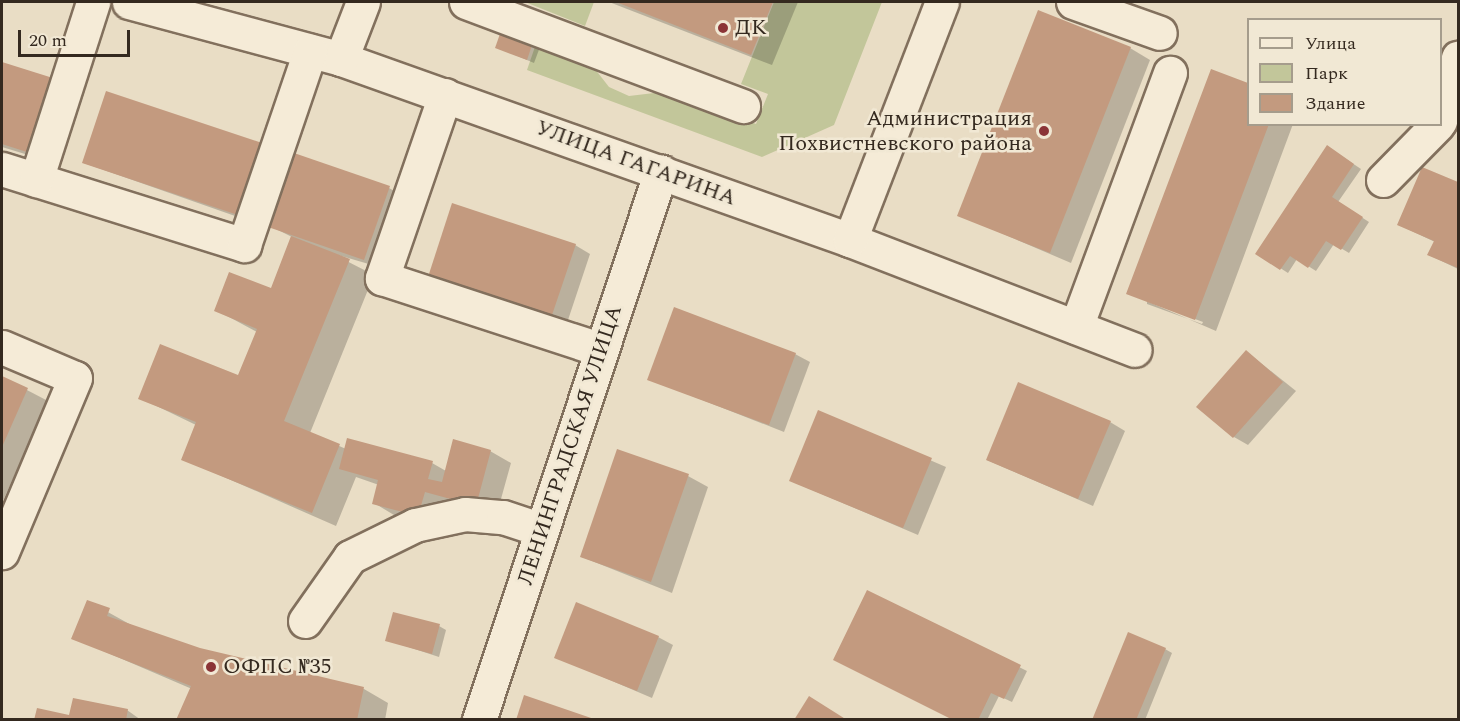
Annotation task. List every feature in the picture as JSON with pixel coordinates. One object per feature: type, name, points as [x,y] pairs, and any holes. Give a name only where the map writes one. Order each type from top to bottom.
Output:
[{"type":"street","points":[[36,180],[93,2]]},
{"type":"street","name":"УЛИЦА ГАГАРИНА","points":[[129,2],[326,55],[445,95],[850,240],[1135,350]]},
{"type":"street","points":[[2,169],[244,245],[326,55],[363,2]]},
{"type":"street","points":[[466,2],[743,106]]},
{"type":"street","points":[[850,240],[942,2]]},
{"type":"street","points":[[1073,2],[1160,33]]},
{"type":"street","points":[[1442,113],[1458,58]]},
{"type":"street","points":[[1076,327],[1170,73]]},
{"type":"street","points":[[445,95],[382,278],[602,350]]},
{"type":"street","points":[[1383,180],[1436,126]]},
{"type":"street","name":"ЛЕНИНГРАДСКАЯ УЛИЦА","points":[[479,720],[661,171]]},
{"type":"street","points":[[2,347],[75,378],[2,552]]},
{"type":"street","points":[[305,621],[350,557],[415,525],[465,514],[503,517],[542,530]]},
{"type":"green space","points":[[525,2],[594,2],[585,26]]},
{"type":"green space","points":[[774,2],[882,2],[834,125],[762,157],[527,70],[538,38],[584,55],[609,87],[629,96],[671,91],[756,124],[768,94],[741,84]]},
{"type":"building","name":"ДК","points":[[616,2],[773,2],[751,55]]},
{"type":"building","name":"Администрация Похвистневского района","points":[[1038,10],[1131,47],[1050,253],[957,216]]},
{"type":"building","points":[[501,31],[533,42],[527,60],[495,48]]},
{"type":"building","points":[[2,62],[56,79],[33,154],[2,144]]},
{"type":"building","points":[[1211,69],[1247,83],[1247,126],[1268,126],[1195,320],[1126,294]]},
{"type":"building","points":[[106,91],[265,144],[241,216],[82,163]]},
{"type":"building","points":[[1327,145],[1354,164],[1332,197],[1363,217],[1341,250],[1326,241],[1308,268],[1290,256],[1280,270],[1255,254]]},
{"type":"building","points":[[294,153],[390,186],[364,260],[268,227]]},
{"type":"building","points":[[1422,167],[1458,182],[1458,268],[1427,255],[1434,241],[1397,225]]},
{"type":"building","points":[[452,203],[576,244],[551,318],[428,277]]},
{"type":"building","points":[[291,236],[350,259],[284,421],[340,444],[312,513],[181,460],[196,422],[138,399],[160,344],[238,375],[257,329],[214,311],[229,272],[271,288]]},
{"type":"building","points":[[674,307],[796,353],[769,425],[647,380]]},
{"type":"building","points":[[1246,350],[1283,382],[1233,438],[1196,407]]},
{"type":"building","points":[[2,376],[28,388],[2,447]]},
{"type":"building","points":[[1018,382],[1111,421],[1078,499],[986,460]]},
{"type":"building","points":[[818,410],[932,458],[903,528],[789,481]]},
{"type":"building","points":[[347,438],[433,461],[428,479],[442,482],[453,439],[491,450],[476,506],[425,492],[418,516],[372,504],[378,480],[339,469]]},
{"type":"building","points":[[617,449],[689,474],[651,582],[580,557]]},
{"type":"building","points":[[867,590],[1021,665],[1004,699],[991,693],[978,720],[953,720],[833,660]]},
{"type":"building","name":"ОФПС №35","points":[[87,600],[110,608],[107,616],[200,648],[364,687],[357,720],[176,720],[191,686],[71,639]]},
{"type":"building","points":[[576,602],[659,636],[637,691],[554,658]]},
{"type":"building","points":[[393,612],[440,624],[432,654],[385,641]]},
{"type":"building","points":[[1128,632],[1166,648],[1136,720],[1092,720]]},
{"type":"building","points":[[524,695],[594,719],[594,720],[516,720]]},
{"type":"building","points":[[809,696],[847,720],[794,720]]},
{"type":"building","points":[[73,698],[128,709],[126,720],[34,720],[37,708],[69,715]]},
{"type":"place","name":"ДК","points":[[723,28]]},
{"type":"place","name":"Администрация Похвистневского района","points":[[1044,131]]},
{"type":"place","name":"ОФПС №35","points":[[211,667]]}]
